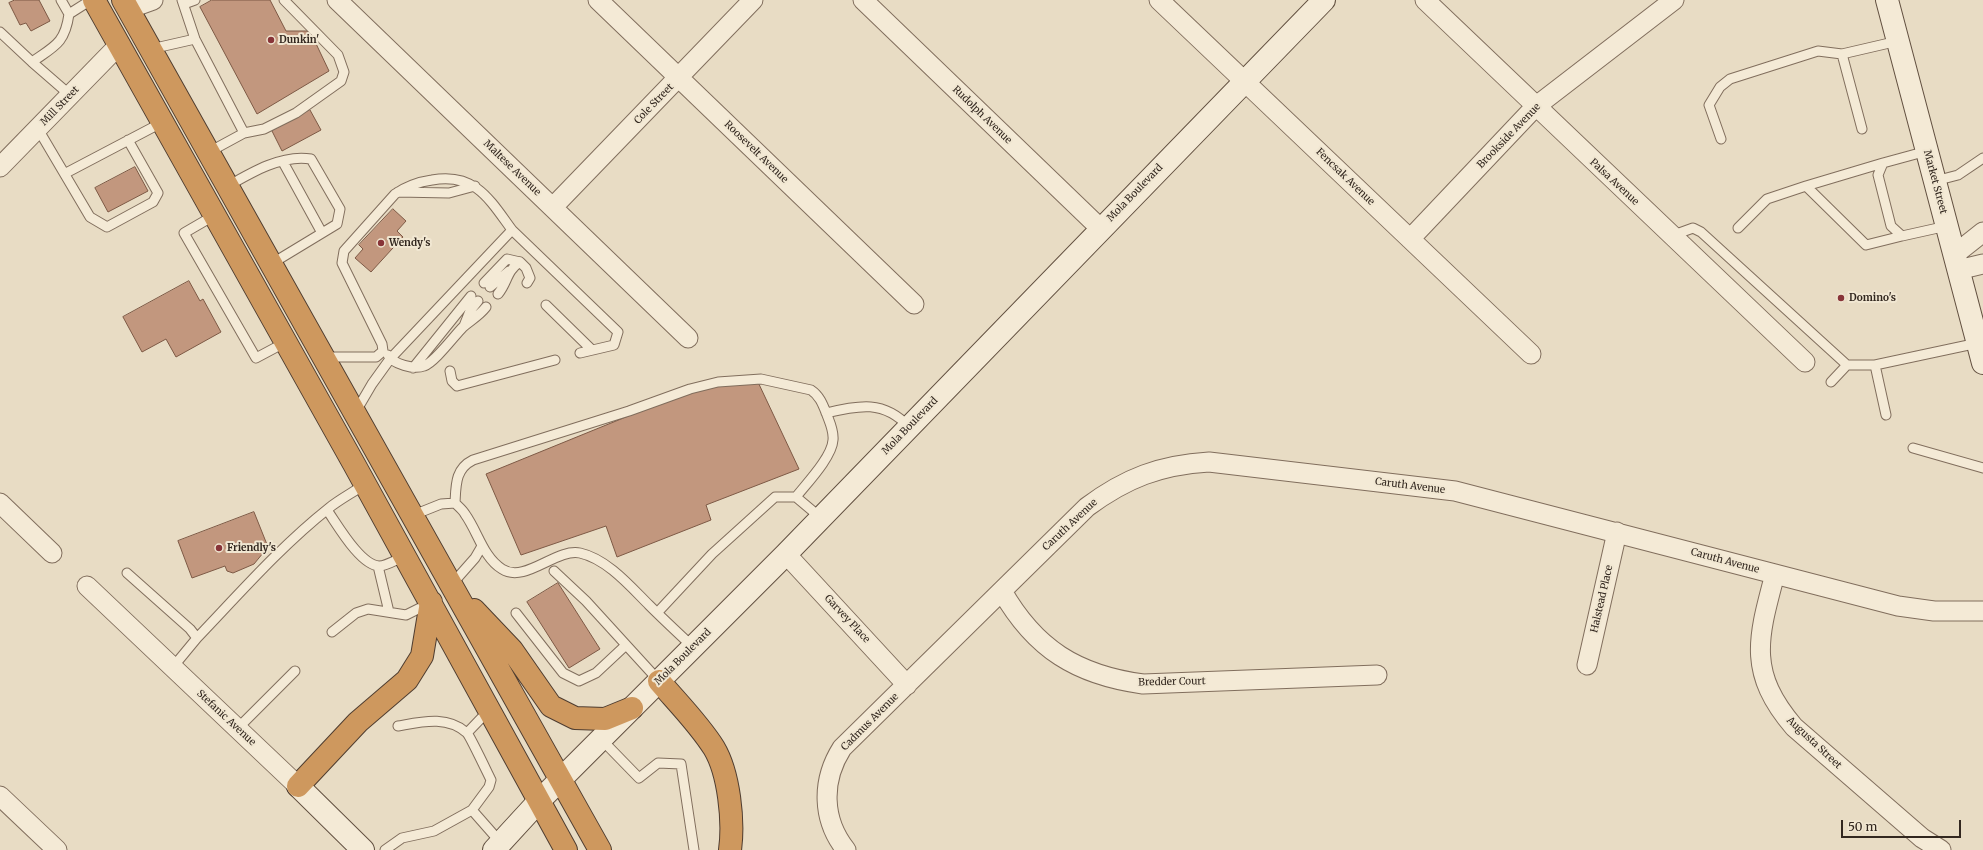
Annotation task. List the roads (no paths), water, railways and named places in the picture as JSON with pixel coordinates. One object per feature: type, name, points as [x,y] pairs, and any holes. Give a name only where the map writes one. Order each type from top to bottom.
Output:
[{"type":"highway","points":[[94,0],[431,602],[566,850]]},
{"type":"highway","points":[[126,4],[411,516],[600,850]]},
{"type":"highway","points":[[451,585],[512,650],[552,706],[575,718],[605,718],[632,708]]},
{"type":"highway","points":[[298,786],[358,722],[407,680],[422,656],[431,602]]},
{"type":"highway","points":[[659,681],[714,748],[728,784],[732,836],[730,850]]},
{"type":"street","points":[[126,4],[153,0]]},
{"type":"street","name":"Maltese Avenue","points":[[336,0],[688,338]]},
{"type":"street","name":"Roosevelt Avenue","points":[[598,0],[914,304]]},
{"type":"street","name":"Cole Street","points":[[553,207],[753,0]]},
{"type":"street","name":"Rudolph Avenue","points":[[863,0],[1101,229]]},
{"type":"street","name":"Fencsak Avenue","points":[[1159,0],[1531,354]]},
{"type":"street","name":"Mola Boulevard","points":[[498,846],[560,780],[786,554],[1324,0]]},
{"type":"street","name":"Palsa Avenue","points":[[1425,0],[1535,107],[1805,362]]},
{"type":"street","name":"Brookside Avenue","points":[[1410,239],[1535,107],[1674,0]]},
{"type":"street","name":"Market Street","points":[[1886,0],[1980,353]]},
{"type":"street","name":"Mill Street","points":[[0,167],[120,44]]},
{"type":"street","points":[[1956,263],[1983,232]]},
{"type":"street","points":[[1956,263],[1983,264]]},
{"type":"street","name":"Caruth Avenue","points":[[907,685],[1087,507],[1108,492],[1144,474],[1184,463],[1209,462],[1455,491],[1898,606],[1934,611],[1983,611]]},
{"type":"street","points":[[0,503],[52,553]]},
{"type":"street","name":"Halstead Place","points":[[1587,665],[1617,532]]},
{"type":"street","name":"Garvey Place","points":[[786,554],[907,685]]},
{"type":"street","name":"Augusta Street","points":[[1775,574],[1761,627],[1760,649],[1763,673],[1770,694],[1781,712],[1794,727],[1922,838],[1941,850]]},
{"type":"street","name":"Stefanic Avenue","points":[[87,586],[298,786],[362,850]]},
{"type":"street","name":"Bredder Court","points":[[1002,591],[1012,608],[1028,629],[1045,645],[1066,660],[1090,672],[1118,680],[1144,684],[1378,676]]},
{"type":"street","name":"Cadmus Avenue","points":[[846,850],[834,832],[828,810],[826,792],[829,775],[842,748],[907,685]]},
{"type":"street","points":[[0,796],[57,850]]},
{"type":"lane","points":[[32,62],[57,44],[67,31],[69,14],[61,0]]},
{"type":"lane","points":[[69,14],[91,0]]},
{"type":"lane","points":[[195,0],[183,2],[194,39],[244,134]]},
{"type":"lane","points":[[209,152],[244,134],[264,129],[296,113],[342,81],[344,72],[338,55],[284,0]]},
{"type":"lane","points":[[0,32],[70,95]]},
{"type":"lane","points":[[151,49],[194,39]]},
{"type":"lane","points":[[1721,139],[1709,105],[1720,87],[1730,79],[1818,51],[1842,54],[1898,41]]},
{"type":"lane","points":[[1842,54],[1862,129]]},
{"type":"lane","points":[[66,173],[163,122]]},
{"type":"lane","points":[[38,129],[66,173],[90,217],[107,227],[153,202],[158,193],[128,140]]},
{"type":"lane","points":[[1738,228],[1767,199],[1806,186],[1927,151]]},
{"type":"lane","points":[[228,186],[253,171],[298,157],[312,159],[340,209],[337,224],[271,264]]},
{"type":"lane","points":[[1935,181],[1958,175],[1983,158]]},
{"type":"lane","points":[[283,162],[322,233]]},
{"type":"lane","points":[[1882,164],[1878,175],[1891,226],[1902,236]]},
{"type":"lane","points":[[486,307],[478,317],[464,326],[424,366],[413,368],[390,359],[342,263],[344,251],[404,187],[419,182],[437,179],[459,179],[474,186],[487,196],[512,230],[618,332],[614,344],[580,353]]},
{"type":"lane","points":[[398,192],[449,193],[474,186]]},
{"type":"lane","points":[[1806,186],[1866,245],[1947,226]]},
{"type":"lane","points":[[215,215],[184,233],[256,358],[286,342]]},
{"type":"lane","points":[[1671,236],[1693,228],[1701,232],[1847,365],[1875,365],[1980,353]]},
{"type":"lane","points":[[355,414],[372,384],[390,359],[512,230]]},
{"type":"lane","points":[[520,262],[487,285],[507,259],[520,262],[526,268],[530,278],[527,283]]},
{"type":"lane","points":[[498,294],[503,288],[509,271]]},
{"type":"lane","points":[[413,368],[475,299],[464,326]]},
{"type":"lane","points":[[546,304],[592,350]]},
{"type":"lane","points":[[323,357],[376,357],[384,349]]},
{"type":"lane","points":[[450,371],[452,381],[457,386],[555,360]]},
{"type":"lane","points":[[1831,382],[1847,365]]},
{"type":"lane","points":[[1875,365],[1886,415]]},
{"type":"lane","points":[[693,647],[611,568],[585,555],[579,553],[566,554],[523,571],[508,572],[496,564],[482,546],[466,515],[455,503],[458,474],[462,468],[473,460],[629,411],[702,386],[754,379],[778,381],[811,390],[819,397],[832,428],[833,440],[826,458],[796,497]]},
{"type":"lane","points":[[826,413],[849,407],[869,406],[893,413],[909,427]]},
{"type":"lane","points":[[1913,448],[1983,468]]},
{"type":"lane","points":[[173,668],[197,638],[274,558],[327,510],[365,484]]},
{"type":"lane","points":[[657,613],[712,554],[775,497],[796,497],[821,518]]},
{"type":"lane","points":[[411,516],[441,504],[455,503]]},
{"type":"lane","points":[[327,510],[360,555],[371,564],[384,566],[405,556]]},
{"type":"lane","points":[[451,585],[475,558],[482,546]]},
{"type":"lane","points":[[378,566],[389,612]]},
{"type":"lane","points":[[554,571],[586,601],[659,681]]},
{"type":"lane","points":[[127,573],[190,629],[197,638]]},
{"type":"lane","points":[[332,632],[356,613],[368,609],[406,614],[431,602]]},
{"type":"lane","points":[[516,613],[563,673],[579,681],[596,674],[626,645]]},
{"type":"lane","points":[[237,729],[295,671]]},
{"type":"lane","points":[[467,733],[489,710]]},
{"type":"lane","points":[[385,850],[402,838],[434,831],[472,810],[489,787],[491,780],[467,733],[451,724],[439,721],[398,726]]},
{"type":"lane","points":[[601,739],[640,778],[658,763],[681,764],[694,850]]},
{"type":"lane","points":[[472,810],[498,846]]},
{"type":"place","name":"Dunkin'","points":[[271,40]]},
{"type":"place","name":"Wendy's","points":[[381,243]]},
{"type":"place","name":"Domino's","points":[[1841,298]]},
{"type":"place","name":"Friendly's","points":[[219,548]]}]
